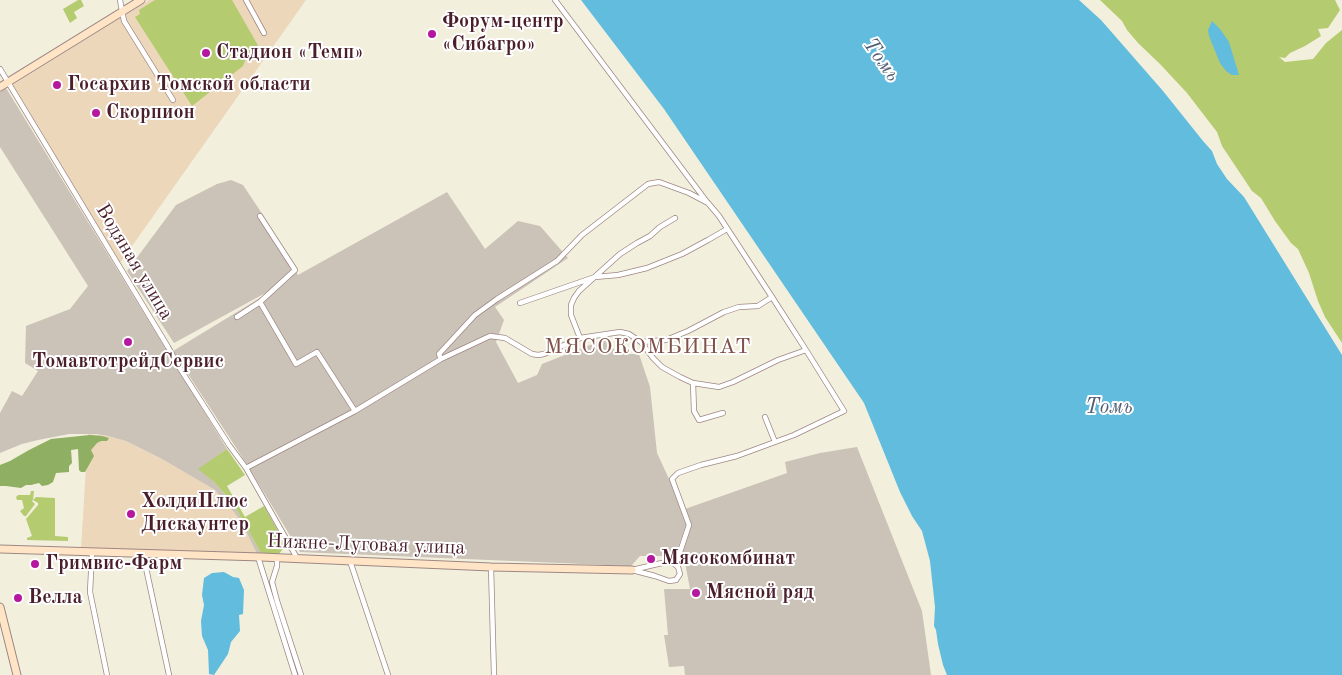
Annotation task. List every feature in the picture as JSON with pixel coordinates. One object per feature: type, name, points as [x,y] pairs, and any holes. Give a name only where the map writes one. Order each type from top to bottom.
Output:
[{"type":"street","points":[[120,0],[124,21],[173,100]]},
{"type":"street","points":[[0,87],[140,0]]},
{"type":"street","points":[[246,0],[264,33]]},
{"type":"street","points":[[555,0],[719,216],[844,411],[794,435],[737,456],[678,473],[672,479],[689,525],[676,564],[680,574],[676,580],[669,581],[632,570]]},
{"type":"street","name":"Водяная улица","points":[[0,69],[179,367],[246,468],[297,558]]},
{"type":"street","points":[[441,359],[439,354],[475,315],[557,261],[582,235],[648,184],[659,182],[689,193],[708,203]]},
{"type":"street","points":[[237,317],[260,302],[295,270],[260,216]]},
{"type":"street","points":[[580,338],[572,315],[571,305],[579,291],[620,254],[676,218]]},
{"type":"street","points":[[520,303],[595,277],[618,275],[647,268],[682,254],[727,229]]},
{"type":"street","points":[[641,342],[666,340],[724,312],[758,306],[772,297]]},
{"type":"street","points":[[260,302],[296,364],[317,352],[355,411]]},
{"type":"street","points":[[246,468],[355,411],[441,359],[490,336],[505,338],[532,354],[538,355],[580,338],[620,332],[629,334],[641,342],[662,367],[693,383],[715,386],[723,386],[778,360],[806,350]]},
{"type":"street","points":[[693,383],[694,411],[699,420],[724,413]]},
{"type":"street","points":[[765,417],[775,442]]},
{"type":"street","name":"Нижне-Луговая улица","points":[[0,549],[297,558],[492,567],[632,570]]},
{"type":"street","points":[[92,553],[90,592],[108,675]]},
{"type":"street","points":[[143,554],[169,675]]},
{"type":"street","points":[[258,557],[295,675]]},
{"type":"street","points":[[277,558],[277,566],[272,582],[301,675]]},
{"type":"street","points":[[350,561],[388,675]]},
{"type":"street","points":[[632,570],[662,563],[676,564]]},
{"type":"street","name":"Нижне-Луговая улица","points":[[492,567],[494,675]]},
{"type":"street","points":[[0,607],[17,675]]},
{"type":"shaded area","points":[[149,0],[306,0],[120,263],[12,85]]},
{"type":"shaded area","points":[[6,88],[227,449],[199,469],[233,503],[262,555],[257,554],[240,520],[215,490],[162,459],[126,441],[96,434],[69,434],[22,444],[0,453],[0,413],[12,391],[22,396],[38,371],[25,363],[26,326],[70,309],[88,286],[0,147],[0,91]]},
{"type":"shaded area","points":[[231,180],[243,185],[298,275],[447,192],[485,249],[518,221],[540,226],[568,258],[495,307],[504,320],[496,342],[518,383],[537,375],[542,364],[605,339],[618,354],[639,354],[650,387],[657,453],[670,481],[686,525],[675,556],[640,556],[631,566],[300,552],[248,466],[173,351],[291,279],[174,343],[127,271],[176,205],[217,184]]},
{"type":"shaded area","points":[[88,434],[108,436],[126,441],[162,459],[215,490],[240,520],[257,554],[81,549]]},
{"type":"shaded area","points":[[857,447],[922,611],[931,675],[685,675],[684,666],[669,667],[664,635],[668,635],[664,589],[690,589],[683,552],[692,525],[685,509],[787,473],[785,462],[820,453]]},
{"type":"green space","points":[[81,0],[84,6],[74,12],[77,18],[70,23],[63,9]]},
{"type":"green space","name":"Стадион «Темп»","points":[[155,0],[232,0],[260,49],[247,56],[243,66],[192,106],[135,17],[140,14],[139,10]]},
{"type":"green space","points":[[1100,0],[1335,0],[1340,10],[1328,28],[1318,29],[1321,36],[1290,53],[1285,58],[1279,57],[1285,62],[1313,59],[1326,43],[1342,30],[1342,343],[1325,317],[1298,249],[1291,243],[1275,221],[1261,198],[1252,191],[1222,146],[1217,132],[1187,93],[1138,43],[1122,21]]},
{"type":"green space","points":[[90,435],[109,438],[107,441],[97,443],[91,450],[94,456],[85,472],[79,470],[78,449],[71,450],[72,463],[69,466],[69,472],[56,473],[53,482],[48,485],[42,486],[39,483],[26,485],[21,488],[0,486],[0,465],[51,439]]},
{"type":"green space","points":[[227,449],[245,475],[227,486],[245,517],[264,506],[286,545],[279,554],[262,555],[233,503],[214,482],[198,469]]},
{"type":"green space","points":[[31,491],[34,491],[32,501],[35,504],[24,516],[20,511],[24,508],[22,500],[17,500],[16,497],[18,495],[30,495]]},
{"type":"green space","points":[[36,497],[55,498],[55,536],[68,537],[68,541],[27,540],[27,538],[32,536],[26,519],[38,505],[33,500]]},
{"type":"water","name":"Томь","points":[[581,0],[1079,0],[1101,20],[1212,151],[1217,164],[1227,179],[1244,197],[1342,355],[1342,675],[947,675],[934,626],[935,607],[930,561],[922,531],[900,492],[864,403],[664,109]]},
{"type":"water","points":[[1212,21],[1229,42],[1239,75],[1232,75],[1220,63],[1209,36],[1208,30]]},
{"type":"water","points":[[224,572],[239,578],[244,590],[243,614],[239,615],[240,631],[231,642],[228,654],[214,675],[209,674],[208,650],[202,636],[201,621],[204,605],[202,595],[204,578],[212,573]]},
{"type":"place","name":"Форум-центр «Сибагро»","points":[[432,34]]},
{"type":"place","name":"Стадион «Темп»","points":[[206,53]]},
{"type":"place","name":"Госархив Томской области","points":[[57,85]]},
{"type":"place","name":"Скорпион","points":[[96,113]]},
{"type":"place","name":"ТомавтотрейдСервис","points":[[128,342]]},
{"type":"place","name":"ХолдиПлюс Дискаунтер","points":[[131,514]]},
{"type":"place","name":"Мясокомбинат","points":[[651,559]]},
{"type":"place","name":"Гримвис-Фарм","points":[[35,564]]},
{"type":"place","name":"Мясной ряд","points":[[696,593]]},
{"type":"place","name":"Велла","points":[[18,598]]},
{"type":"district","name":"МЯСОКОМБИНАТ","points":[[648,347]]}]
